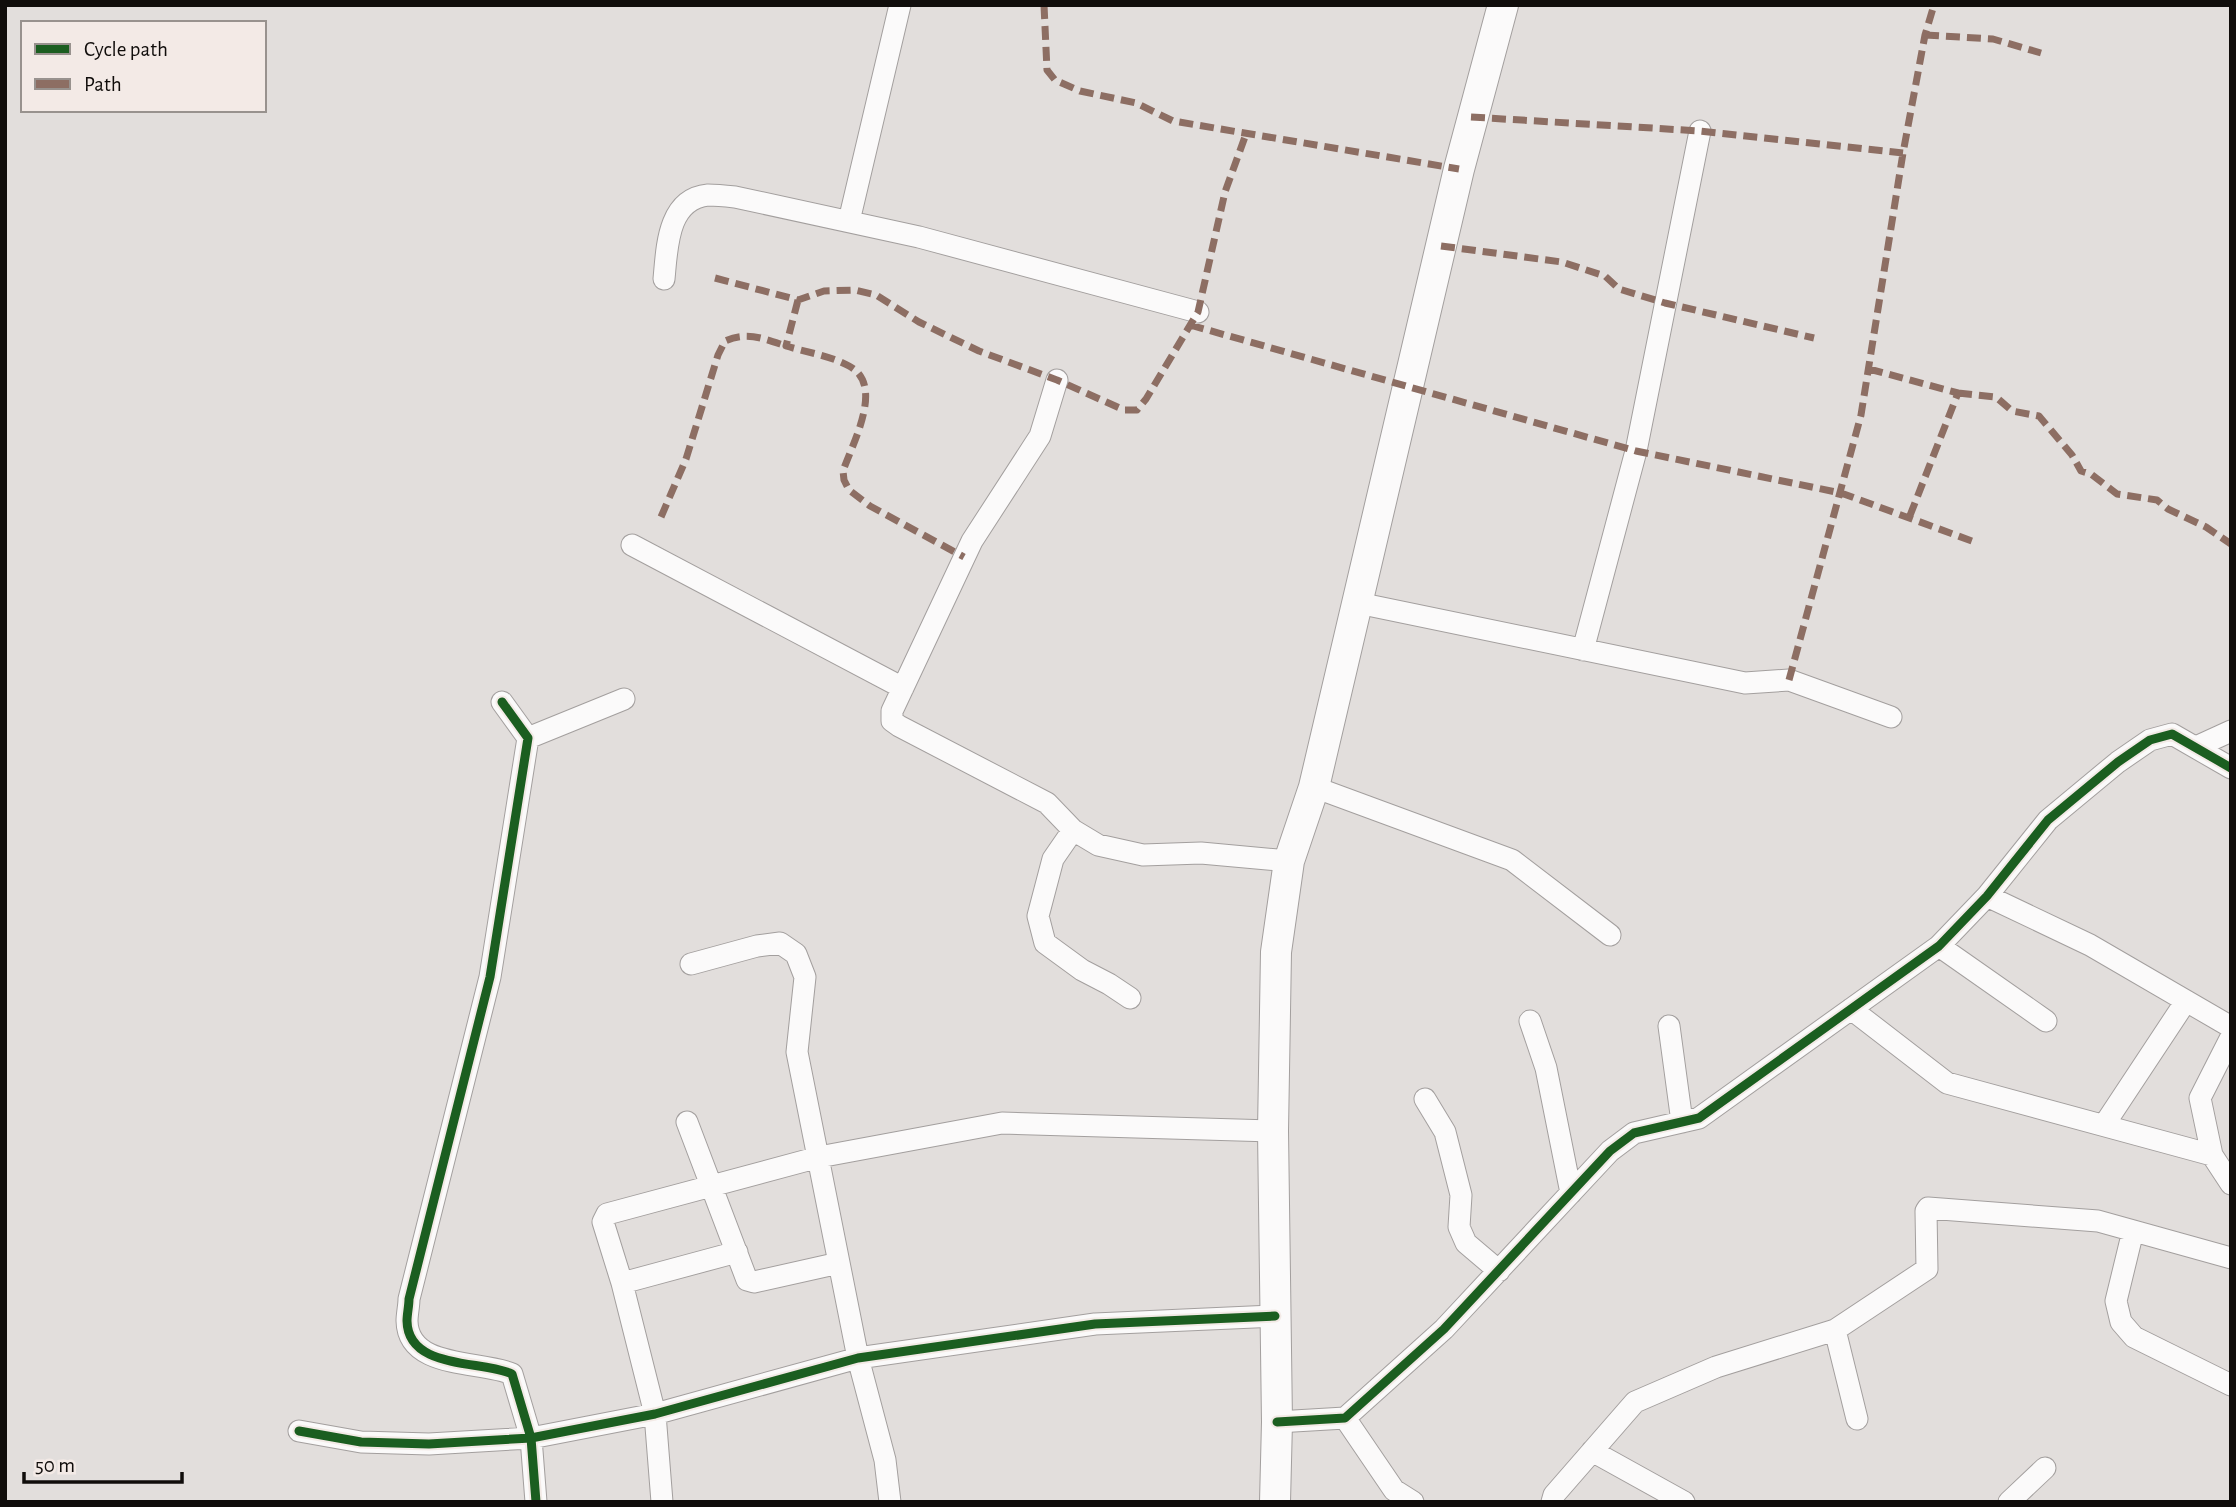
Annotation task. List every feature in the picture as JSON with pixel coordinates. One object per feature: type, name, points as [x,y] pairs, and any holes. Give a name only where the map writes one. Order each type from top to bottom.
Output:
[{"type":"main road","points":[[1275,1502],[1277,1422],[1273,1131],[1276,952],[1289,861],[1314,787],[1465,143],[1503,5]]},
{"type":"street","points":[[849,221],[900,5]]},
{"type":"street","points":[[1583,650],[1636,451],[1700,131]]},
{"type":"street","points":[[664,279],[668,238],[678,212],[693,199],[707,195],[735,197],[919,237],[1198,312]]},
{"type":"street","points":[[1058,380],[1040,436],[972,541],[892,711],[892,720],[1047,803],[1073,830],[1098,845],[1143,855],[1201,853],[1289,861]]},
{"type":"street","points":[[632,545],[903,688]]},
{"type":"street","points":[[1357,603],[1745,683],[1789,680],[1891,717]]},
{"type":"street","points":[[528,738],[624,699]]},
{"type":"street","points":[[502,702],[528,738],[490,977],[410,1299],[407,1324],[415,1343],[432,1356],[451,1363],[498,1368],[512,1374],[531,1438],[536,1502]]},
{"type":"street","points":[[2196,747],[2231,731]]},
{"type":"street","points":[[1277,1422],[1345,1418],[1444,1329],[1610,1151],[1634,1133],[1699,1118],[1939,946],[1987,896],[2048,820],[2118,762],[2150,740],[2172,734],[2231,768]]},
{"type":"street","points":[[1314,787],[1512,860],[1610,935]]},
{"type":"street","points":[[1073,830],[1053,859],[1038,916],[1045,943],[1082,970],[1130,998]]},
{"type":"street","points":[[1987,896],[2090,945],[2231,1027]]},
{"type":"street","points":[[691,964],[757,946],[780,943],[796,954],[805,977],[797,1052],[858,1358],[884,1460],[890,1502]]},
{"type":"street","points":[[1939,946],[2046,1021]]},
{"type":"street","points":[[2104,1125],[2186,1001]]},
{"type":"street","points":[[1851,1009],[1947,1083],[2212,1155]]},
{"type":"street","points":[[1531,1021],[1546,1068],[1571,1193]]},
{"type":"street","points":[[1669,1026],[1682,1122]]},
{"type":"street","points":[[2231,1037],[2200,1098],[2212,1155],[2231,1185]]},
{"type":"street","points":[[1425,1099],[1445,1132],[1461,1195],[1459,1227],[1465,1243],[1499,1271]]},
{"type":"street","points":[[687,1122],[747,1280],[750,1282],[839,1263]]},
{"type":"street","points":[[662,1502],[655,1414],[622,1283],[603,1222],[603,1217],[607,1214],[818,1157],[1002,1123],[1273,1131]]},
{"type":"street","points":[[1552,1502],[1554,1495],[1635,1402],[1716,1367],[1835,1330],[1927,1269],[1928,1208],[2098,1221],[2231,1258]]},
{"type":"street","points":[[2133,1231],[2116,1301],[2121,1322],[2134,1337],[2231,1385]]},
{"type":"street","points":[[622,1283],[737,1252]]},
{"type":"street","points":[[299,1431],[361,1442],[415,1444],[531,1438],[655,1414],[858,1358],[1095,1324],[1275,1316]]},
{"type":"street","points":[[1835,1330],[1857,1419]]},
{"type":"street","points":[[1345,1418],[1394,1490],[1413,1502]]},
{"type":"street","points":[[1592,1451],[1684,1502]]},
{"type":"street","points":[[2009,1502],[2046,1468]]},
{"type":"marked path","points":[[1044,5],[1047,70],[1055,80],[1080,91],[1136,103],[1173,121],[1459,169]]},
{"type":"marked path","points":[[1789,680],[1861,415],[1903,153],[1925,35],[1934,5]]},
{"type":"marked path","points":[[1925,35],[1993,39],[2041,53]]},
{"type":"marked path","points":[[1471,117],[1700,131],[1903,153]]},
{"type":"marked path","points":[[715,278],[798,300],[824,291],[855,290],[876,295],[919,322],[979,351],[1057,380],[1124,410],[1137,410],[1198,312],[1225,192],[1246,134]]},
{"type":"marked path","points":[[1441,246],[1562,262],[1605,276],[1619,289],[1665,303],[1814,338]]},
{"type":"marked path","points":[[798,300],[786,346],[849,366],[859,375],[865,386],[863,415],[843,471],[849,490],[870,506],[964,557]]},
{"type":"marked path","points":[[1190,325],[1636,451],[1841,493],[1972,541]]},
{"type":"marked path","points":[[661,517],[686,459],[718,355],[725,341],[748,336],[786,346]]},
{"type":"marked path","points":[[1869,369],[1958,393],[1909,518]]},
{"type":"marked path","points":[[1958,393],[1996,397],[2012,411],[2039,416],[2072,455],[2081,471],[2091,474],[2117,494],[2157,500],[2168,509],[2206,527],[2231,544]]},
{"type":"cycle path","points":[[502,702],[528,738],[490,977],[409,1299],[407,1321],[411,1337],[420,1348],[433,1356],[512,1374],[531,1438],[536,1502]]},
{"type":"cycle path","points":[[1277,1422],[1345,1418],[1444,1329],[1610,1151],[1634,1133],[1699,1118],[1939,946],[1987,896],[2048,820],[2118,762],[2150,740],[2172,734],[2231,768]]},
{"type":"cycle path","points":[[299,1431],[361,1442],[429,1444],[531,1438],[655,1414],[858,1358],[1095,1324],[1275,1316]]}]
